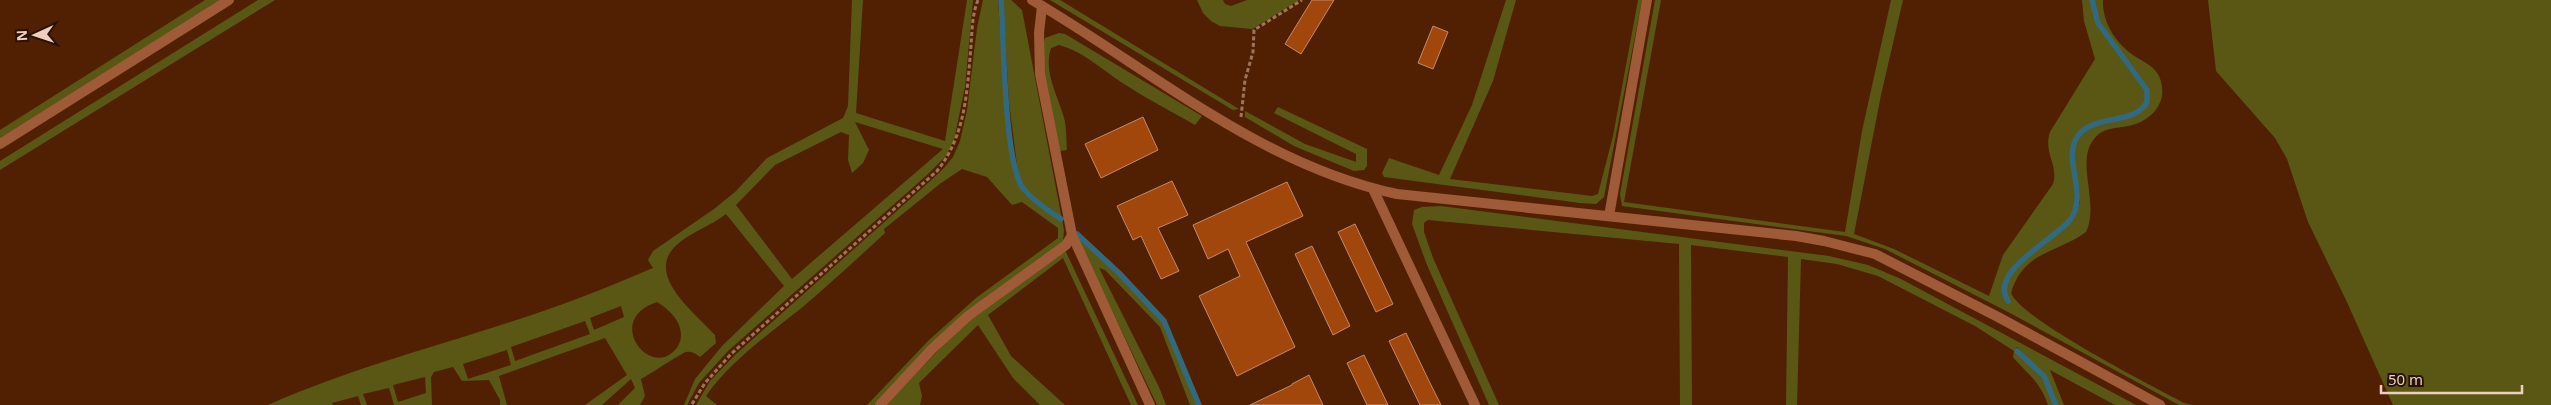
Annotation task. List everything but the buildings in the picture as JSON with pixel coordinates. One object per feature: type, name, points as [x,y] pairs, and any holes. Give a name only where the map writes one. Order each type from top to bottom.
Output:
[{"type":"street","points":[[0,144],[229,0]]},
{"type":"street","points":[[1032,0],[1239,130],[1308,167],[1373,189],[1430,198],[1796,236],[1824,240],[1875,254],[1998,317],[2160,405]]},
{"type":"street","points":[[1609,216],[1647,0]]},
{"type":"street","points":[[1042,6],[1039,33],[1040,74],[1072,235],[1150,405]]},
{"type":"street","points":[[1373,189],[1475,405]]},
{"type":"street","points":[[880,405],[932,349],[968,316],[1066,245],[1072,235]]},
{"type":"path","points":[[692,404],[705,383],[731,354],[937,171],[950,155],[958,139],[967,88],[973,21],[978,0]]},
{"type":"path","points":[[1239,130],[1245,80],[1253,52],[1254,30],[1302,0]]},
{"type":"shaded area","points":[[205,0],[222,0],[0,138],[0,130]]},
{"type":"shaded area","points":[[258,0],[275,0],[0,170],[0,161]]},
{"type":"shaded area","points":[[852,0],[863,0],[856,113],[945,141],[967,0],[973,0],[965,87],[954,140],[946,156],[728,351],[699,383],[687,405],[684,405],[695,379],[722,346],[784,286],[726,214],[680,242],[669,254],[666,266],[668,278],[675,291],[715,335],[716,343],[700,357],[692,352],[686,352],[641,379],[645,396],[640,405],[618,405],[635,388],[631,379],[602,405],[585,405],[627,375],[605,338],[499,376],[507,405],[500,405],[500,400],[489,380],[462,381],[453,367],[434,372],[431,377],[432,405],[394,405],[389,388],[363,394],[367,405],[361,405],[358,396],[332,403],[333,405],[268,405],[355,371],[542,311],[598,291],[653,268],[648,260],[653,251],[714,209],[735,192],[767,158],[843,118],[848,106]],"holes":[[[855,122],[943,149],[792,279],[736,205],[775,165],[841,132],[849,135],[848,160],[852,173],[863,163],[869,150]],[[657,302],[679,324],[681,335],[678,346],[673,352],[663,357],[652,357],[643,351],[636,342],[632,332],[634,320],[642,310]],[[621,306],[624,317],[594,330],[590,318]],[[585,321],[590,334],[515,361],[511,347]],[[507,350],[511,365],[468,379],[463,364]],[[425,377],[426,393],[398,402],[393,385]]]},
{"type":"shaded area","points":[[983,0],[998,0],[1005,101],[1014,173],[1024,194],[1059,220],[1058,214],[1025,188],[1018,173],[1009,102],[1003,0],[1011,0],[1022,10],[1064,230],[1063,242],[965,313],[874,405],[867,405],[929,340],[976,298],[1058,238],[1058,228],[1022,202],[1012,205],[987,177],[962,169],[941,183],[884,229],[885,233],[805,305],[740,358],[706,396],[717,405],[696,405],[710,381],[735,355],[927,184],[953,157],[960,141],[967,110],[977,28]]},
{"type":"shaded area","points":[[1050,0],[1060,0],[1239,109],[1233,110]]},
{"type":"shaded area","points":[[1197,0],[1223,0],[1225,4],[1231,6],[1247,0],[1299,0],[1252,29],[1220,26],[1203,13]]},
{"type":"shaded area","points":[[1506,0],[1516,0],[1493,81],[1450,179],[1592,196],[1598,194],[1613,136],[1638,0],[1642,0],[1604,197],[1596,204],[1384,177],[1382,173],[1389,158],[1439,175],[1472,105]]},
{"type":"shaded area","points":[[1655,0],[1661,0],[1624,202],[1845,232],[1862,131],[1891,0],[1903,0],[1881,95],[1854,234],[1894,249],[1989,296],[2003,255],[2053,184],[2054,171],[2048,146],[2050,132],[2095,59],[2084,21],[2082,0],[2091,0],[2096,23],[2146,90],[2146,101],[2137,112],[2096,123],[2075,137],[2074,153],[2078,138],[2087,130],[2098,125],[2133,116],[2141,111],[2147,102],[2149,89],[2099,22],[2094,0],[2103,0],[2105,17],[2117,40],[2129,52],[2153,68],[2159,76],[2162,87],[2161,100],[2150,116],[2144,120],[2132,125],[2107,130],[2094,139],[2089,148],[2087,159],[2090,221],[2086,232],[2032,261],[2016,279],[2011,293],[2020,305],[2062,335],[2184,403],[2193,405],[2179,405],[2010,313],[1885,249],[1846,236],[1622,206],[1620,194]],"holes":[[[2074,153],[2080,193],[2078,209],[2064,227],[2023,260],[2015,269],[2007,283],[2008,303],[2003,296],[2005,282],[2011,270],[2021,259],[2056,231],[2074,210],[2076,205]]]},
{"type":"shaded area","points":[[2208,0],[2551,0],[2551,405],[2393,405],[2346,300],[2308,222],[2287,159],[2275,138],[2216,71]]},
{"type":"shaded area","points":[[1059,33],[1065,34],[1202,116],[1195,125],[1130,88],[1084,56],[1059,45],[1051,48],[1049,66],[1052,84],[1066,126],[1067,150],[1060,151],[1046,94],[1043,64],[1045,38]]},
{"type":"shaded area","points":[[1278,107],[1367,149],[1367,166],[1364,170],[1354,171],[1294,146],[1245,117],[1245,111],[1305,144],[1356,162],[1356,154],[1274,113]]},
{"type":"shaded area","points":[[1441,206],[1829,256],[1868,265],[1901,279],[2136,405],[2115,405],[2050,370],[2064,405],[2058,405],[2045,376],[2017,347],[2014,351],[1975,326],[1878,276],[1837,264],[1801,259],[1797,405],[1786,405],[1788,257],[1691,245],[1692,405],[1680,405],[1679,244],[1428,220],[1424,223],[1424,232],[1433,258],[1499,405],[1489,405],[1427,265],[1412,224],[1414,210],[1422,207]]},
{"type":"shaded area","points":[[1076,235],[1118,274],[1163,321],[1197,405],[1190,405],[1160,327],[1105,270],[1099,268],[1159,387],[1166,405],[1157,405]]},
{"type":"shaded area","points":[[1065,250],[1138,405],[1131,405],[1063,258],[988,315],[1011,356],[1065,405],[1040,405],[1013,378],[978,325],[919,383],[922,396],[920,405],[885,405],[965,323]]},
{"type":"shaded area","points":[[2014,351],[2043,377],[2055,405],[2048,405],[2037,384],[2013,357]]},
{"type":"waterway","points":[[1001,0],[1008,125],[1016,172],[1026,192],[1061,219]]},
{"type":"waterway","points":[[2008,301],[2004,290],[2007,279],[2015,267],[2070,220],[2075,210],[2077,189],[2072,158],[2076,139],[2082,131],[2091,126],[2133,114],[2147,102],[2147,90],[2098,23],[2092,0]]},
{"type":"waterway","points":[[1077,234],[1119,273],[1164,321],[1199,405]]},
{"type":"waterway","points":[[2017,351],[2044,376],[2056,405]]}]
